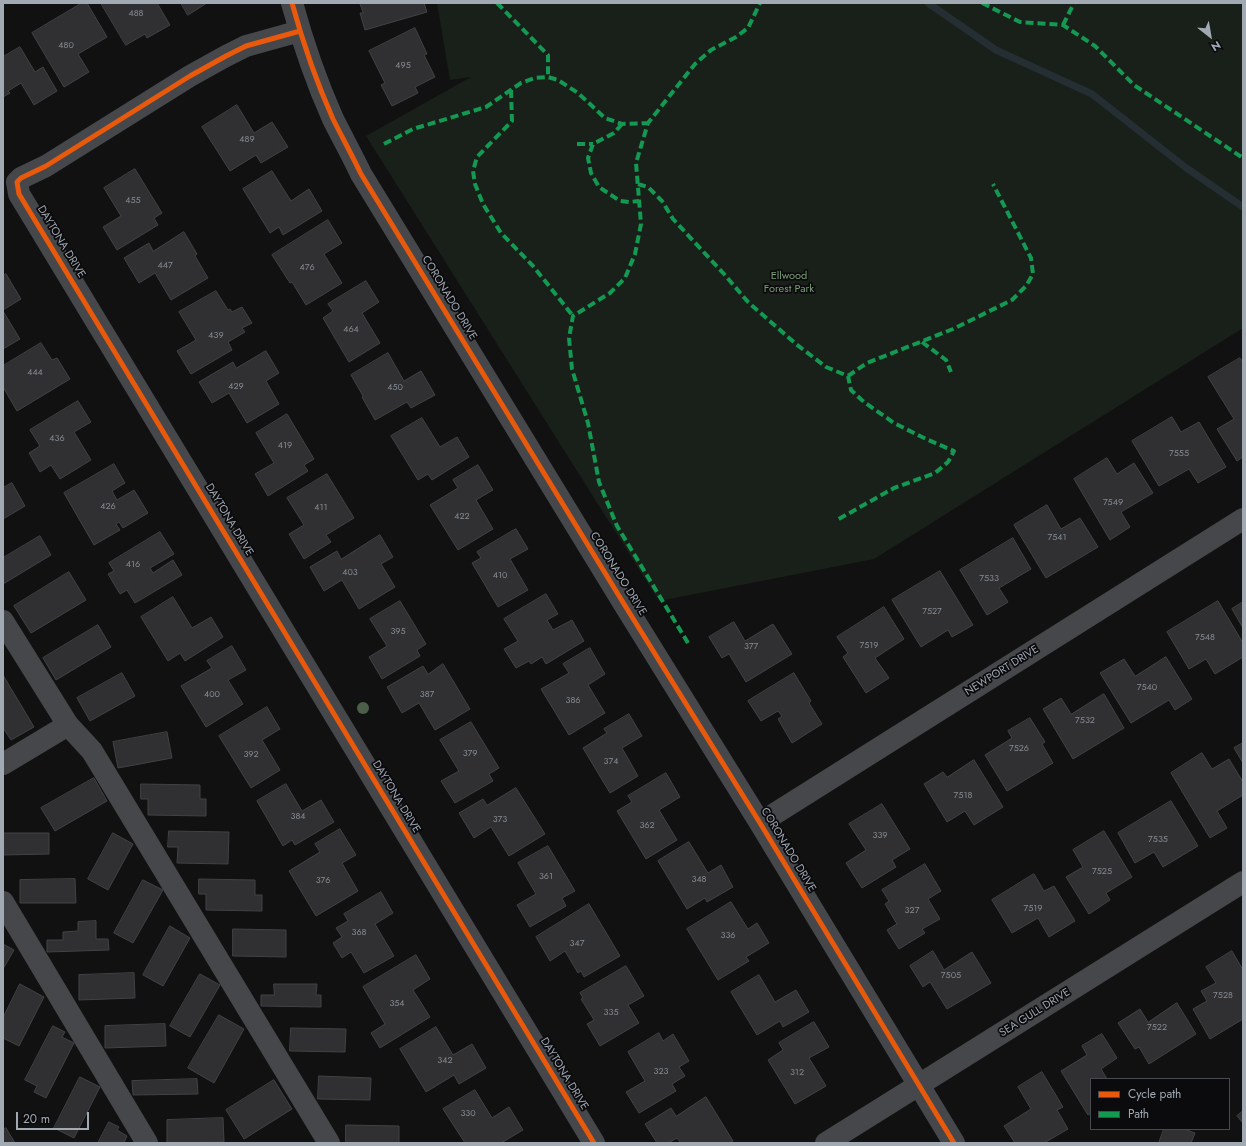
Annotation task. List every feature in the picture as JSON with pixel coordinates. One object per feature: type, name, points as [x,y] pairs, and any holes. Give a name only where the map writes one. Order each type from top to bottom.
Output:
[{"type":"street","name":"CORONADO DRIVE","points":[[292,3],[315,76],[334,120],[361,174],[624,604],[760,822],[954,1143]]},
{"type":"street","name":"DAYTONA DRIVE","points":[[300,31],[246,46],[226,56],[190,76],[46,166],[21,178],[17,182],[17,187],[19,194],[594,1143]]},
{"type":"street","name":"NEWPORT DRIVE","points":[[760,822],[1243,519]]},
{"type":"street","points":[[3,621],[68,725],[92,751],[329,1143]]},
{"type":"street","points":[[3,764],[68,725]]},
{"type":"street","name":"SEA GULL DRIVE","points":[[826,1143],[1243,882]]},
{"type":"street","points":[[3,902],[147,1143]]},
{"type":"green space","name":"Ellwood Forest Park","points":[[437,3],[1243,3],[1243,328],[874,559],[659,601],[366,136],[471,77],[450,80]]},
{"type":"building","points":[[82,3],[87,3],[107,37],[78,54],[89,72],[64,87],[32,33]]},
{"type":"building","points":[[101,3],[157,3],[170,25],[147,38],[145,34],[126,45]]},
{"type":"building","points":[[181,3],[207,3],[188,15]]},
{"type":"building","points":[[360,3],[424,3],[427,12],[365,30],[360,13],[363,13]]},
{"type":"building","points":[[415,28],[427,54],[424,55],[435,77],[415,87],[418,93],[392,106],[381,85],[385,83],[369,51]]},
{"type":"building","points":[[20,47],[35,72],[43,67],[57,91],[34,105],[21,83],[8,91],[10,93],[3,97],[3,57]]},
{"type":"building","points":[[237,105],[254,133],[272,122],[288,147],[261,163],[256,155],[230,171],[202,127]]},
{"type":"building","points":[[135,169],[162,213],[154,218],[158,225],[117,250],[103,227],[121,216],[104,188]]},
{"type":"building","points":[[272,171],[291,201],[309,189],[322,211],[283,235],[279,227],[270,233],[243,189]]},
{"type":"building","points":[[328,220],[342,243],[324,254],[342,283],[306,305],[292,282],[290,283],[272,255]]},
{"type":"building","points":[[184,232],[197,254],[195,256],[208,278],[171,300],[155,273],[139,283],[124,258],[149,243],[153,251]]},
{"type":"building","points":[[6,274],[21,299],[3,310],[3,276]]},
{"type":"building","points":[[366,281],[379,302],[362,313],[380,343],[349,362],[323,318],[333,311],[328,304]]},
{"type":"building","points":[[216,291],[228,310],[230,309],[232,312],[242,307],[252,323],[242,328],[245,332],[228,342],[232,350],[191,374],[177,351],[196,340],[179,312]]},
{"type":"building","points":[[3,311],[20,339],[3,349]]},
{"type":"building","points":[[41,343],[52,360],[57,358],[70,379],[17,411],[3,387],[3,366]]},
{"type":"building","points":[[266,351],[279,373],[266,381],[279,404],[247,423],[229,393],[212,403],[199,382],[233,362],[236,368]]},
{"type":"building","points":[[388,353],[404,381],[421,371],[435,395],[411,408],[407,402],[375,420],[351,375]]},
{"type":"building","points":[[1240,358],[1243,362],[1243,457],[1237,461],[1217,429],[1234,419],[1208,377]]},
{"type":"building","points":[[78,401],[91,422],[74,432],[91,460],[60,479],[51,465],[40,472],[29,453],[40,446],[30,430]]},
{"type":"building","points":[[287,414],[314,459],[304,465],[308,471],[268,496],[255,474],[274,463],[256,433]]},
{"type":"building","points":[[1172,417],[1181,432],[1199,422],[1226,467],[1198,483],[1189,469],[1159,486],[1132,441]]},
{"type":"building","points":[[422,418],[440,447],[457,437],[469,457],[432,480],[428,474],[418,480],[391,436]]},
{"type":"building","points":[[1107,458],[1117,474],[1134,463],[1153,493],[1121,512],[1130,527],[1110,540],[1074,479]]},
{"type":"building","points":[[114,464],[125,483],[112,491],[117,500],[134,490],[148,513],[123,528],[119,522],[116,524],[120,530],[94,545],[64,493]]},
{"type":"building","points":[[478,465],[493,490],[476,500],[493,529],[458,550],[430,505],[458,488],[453,480]]},
{"type":"building","points":[[327,474],[354,518],[326,535],[331,542],[304,559],[289,534],[304,525],[287,498]]},
{"type":"building","points":[[12,483],[25,506],[3,519],[3,488]]},
{"type":"building","points":[[1047,505],[1061,529],[1080,518],[1098,547],[1046,578],[1014,525]]},
{"type":"building","points":[[516,529],[528,549],[510,559],[528,590],[498,607],[472,563],[481,558],[477,552]]},
{"type":"building","points":[[160,532],[174,554],[150,568],[153,573],[173,560],[182,575],[135,603],[127,590],[120,594],[108,574],[114,571],[109,563]]},
{"type":"building","points":[[380,535],[393,557],[381,564],[395,587],[359,609],[342,580],[324,591],[310,567],[337,551],[341,559]]},
{"type":"building","points":[[40,536],[51,555],[3,584],[3,558]]},
{"type":"building","points":[[1013,538],[1031,569],[999,588],[1008,602],[987,615],[960,570]]},
{"type":"building","points":[[940,571],[973,625],[952,637],[948,630],[921,647],[892,600]]},
{"type":"building","points":[[69,572],[86,600],[31,633],[14,606]]},
{"type":"building","points":[[546,594],[558,614],[547,620],[553,630],[572,620],[584,641],[546,664],[542,657],[531,664],[529,661],[516,668],[504,649],[518,641],[504,619]]},
{"type":"building","points":[[173,597],[192,628],[211,617],[223,637],[185,661],[180,653],[168,661],[141,617]]},
{"type":"building","points":[[400,601],[426,644],[417,650],[420,656],[382,679],[369,657],[387,646],[370,619]]},
{"type":"building","points":[[1218,601],[1243,643],[1243,657],[1215,674],[1206,659],[1189,669],[1167,632]]},
{"type":"building","points":[[1243,602],[1243,628],[1232,609]]},
{"type":"building","points":[[884,607],[904,639],[875,658],[889,678],[866,693],[843,657],[848,653],[837,637]]},
{"type":"building","points":[[734,622],[745,641],[773,624],[792,654],[746,682],[729,654],[722,658],[709,637]]},
{"type":"building","points":[[98,625],[111,647],[56,680],[43,658]]},
{"type":"building","points":[[232,646],[246,670],[228,680],[243,704],[206,727],[181,686],[212,668],[207,661]]},
{"type":"building","points":[[590,648],[605,674],[588,685],[605,713],[569,735],[541,689],[569,673],[563,664]]},
{"type":"building","points":[[1166,657],[1192,699],[1175,710],[1169,700],[1131,723],[1100,673],[1124,659],[1135,676]]},
{"type":"building","points":[[443,664],[470,709],[435,730],[419,703],[402,713],[387,687],[423,666],[428,674]]},
{"type":"building","points":[[122,673],[135,696],[90,721],[77,698]]},
{"type":"building","points":[[794,673],[811,701],[809,703],[822,724],[792,743],[778,719],[782,716],[778,711],[761,721],[748,701]]},
{"type":"building","points":[[3,675],[34,727],[11,740],[3,728]]},
{"type":"building","points":[[1104,694],[1124,728],[1073,759],[1043,709],[1061,698],[1071,714]]},
{"type":"building","points":[[267,707],[280,729],[262,740],[280,770],[251,788],[219,736]]},
{"type":"building","points":[[629,714],[642,736],[622,748],[638,776],[610,793],[583,748],[607,733],[604,729]]},
{"type":"building","points":[[1030,718],[1045,742],[1042,744],[1053,763],[1007,791],[985,755],[1012,738],[1008,731]]},
{"type":"building","points":[[471,722],[499,768],[489,774],[493,781],[455,803],[441,781],[459,771],[440,740]]},
{"type":"building","points":[[167,732],[172,758],[118,768],[113,742]]},
{"type":"building","points":[[1243,743],[1243,763],[1234,748]]},
{"type":"building","points":[[1202,753],[1212,769],[1229,759],[1243,782],[1243,795],[1217,811],[1227,828],[1210,838],[1171,773]]},
{"type":"building","points":[[974,760],[1003,807],[974,825],[965,811],[947,822],[924,784],[943,772],[947,777]]},
{"type":"building","points":[[666,773],[680,797],[659,810],[677,840],[646,859],[617,811],[632,802],[628,796]]},
{"type":"building","points":[[94,778],[107,801],[55,831],[41,808]]},
{"type":"building","points":[[141,784],[200,785],[200,799],[206,799],[206,816],[148,815],[148,799],[141,799]]},
{"type":"building","points":[[286,784],[302,811],[321,800],[334,822],[295,845],[292,840],[283,846],[257,801]]},
{"type":"building","points":[[516,788],[545,834],[509,856],[491,827],[474,838],[459,813],[483,799],[487,805]]},
{"type":"building","points":[[1171,801],[1198,846],[1163,867],[1154,852],[1135,863],[1118,833]]},
{"type":"building","points":[[882,804],[910,849],[892,860],[896,867],[862,888],[846,863],[866,850],[849,824]]},
{"type":"building","points":[[340,829],[356,855],[342,863],[358,891],[316,916],[289,871],[320,852],[315,844]]},
{"type":"building","points":[[169,831],[229,832],[228,864],[177,863],[178,847],[168,847]]},
{"type":"building","points":[[1104,831],[1132,877],[1106,893],[1110,900],[1089,914],[1066,877],[1083,867],[1073,850]]},
{"type":"building","points":[[3,833],[49,833],[49,854],[3,855]]},
{"type":"building","points":[[113,833],[133,844],[108,890],[88,879]]},
{"type":"building","points":[[689,842],[708,873],[721,865],[733,887],[707,902],[705,898],[687,909],[658,861]]},
{"type":"building","points":[[548,846],[575,891],[562,898],[566,906],[530,927],[517,905],[536,894],[518,863]]},
{"type":"building","points":[[925,864],[941,891],[928,899],[940,919],[922,929],[925,933],[899,949],[887,930],[897,924],[885,904],[889,901],[882,890]]},
{"type":"building","points":[[1034,874],[1044,891],[1054,886],[1075,921],[1049,937],[1038,918],[1012,933],[992,900]]},
{"type":"building","points":[[75,879],[76,903],[20,903],[20,880]]},
{"type":"building","points":[[199,879],[255,880],[255,895],[262,895],[262,911],[206,910],[206,894],[199,894]]},
{"type":"building","points":[[143,880],[163,890],[133,943],[114,933]]},
{"type":"building","points":[[381,892],[393,913],[375,924],[394,956],[364,973],[351,952],[342,958],[333,943],[342,937],[336,928],[348,921],[344,914]]},
{"type":"building","points":[[731,902],[748,929],[757,923],[769,943],[746,957],[749,961],[718,980],[687,929]]},
{"type":"building","points":[[589,904],[620,956],[584,977],[581,971],[578,973],[565,951],[550,961],[536,937]]},
{"type":"building","points":[[96,921],[96,939],[108,939],[109,950],[47,952],[47,940],[63,940],[63,932],[78,931],[78,922]]},
{"type":"building","points":[[170,926],[190,938],[163,986],[143,975]]},
{"type":"building","points":[[233,929],[286,930],[286,957],[233,956]]},
{"type":"building","points":[[3,944],[14,950],[3,969]]},
{"type":"building","points":[[933,951],[944,970],[972,952],[991,983],[947,1009],[930,982],[923,987],[910,966]]},
{"type":"building","points":[[1232,951],[1243,970],[1243,1019],[1210,1039],[1193,1009],[1207,1001],[1201,991],[1216,983],[1206,967]]},
{"type":"building","points":[[416,955],[430,979],[413,990],[430,1017],[380,1048],[371,1033],[385,1024],[363,987]]},
{"type":"building","points":[[626,966],[644,996],[628,1005],[639,1023],[600,1046],[587,1024],[594,1020],[581,999],[583,998],[580,993]]},
{"type":"building","points":[[134,973],[135,998],[79,1000],[79,975]]},
{"type":"building","points":[[200,974],[220,985],[190,1037],[170,1026]]},
{"type":"building","points":[[759,975],[775,1002],[796,990],[809,1012],[783,1027],[780,1021],[757,1035],[731,992]]},
{"type":"building","points":[[20,984],[44,997],[19,1046],[3,1038],[3,1018]]},
{"type":"building","points":[[274,984],[317,984],[316,995],[321,995],[321,1007],[261,1006],[261,995],[274,995]]},
{"type":"building","points":[[1177,1003],[1196,1034],[1149,1064],[1139,1047],[1135,1049],[1118,1023],[1140,1009],[1148,1022]]},
{"type":"building","points":[[219,1015],[244,1029],[214,1083],[188,1068]]},
{"type":"building","points":[[814,1022],[829,1047],[809,1058],[826,1086],[795,1104],[768,1060],[783,1050],[779,1043]]},
{"type":"building","points":[[165,1024],[166,1046],[105,1048],[105,1026]]},
{"type":"building","points":[[53,1026],[65,1032],[62,1037],[74,1043],[46,1098],[34,1092],[37,1086],[25,1080]]},
{"type":"building","points":[[436,1027],[453,1055],[472,1044],[486,1068],[459,1084],[454,1075],[426,1092],[400,1049]]},
{"type":"building","points":[[291,1028],[346,1029],[345,1052],[290,1051]]},
{"type":"building","points":[[659,1033],[663,1041],[673,1034],[689,1061],[679,1067],[685,1076],[672,1084],[676,1091],[639,1113],[626,1092],[645,1081],[628,1052]]},
{"type":"building","points":[[1102,1034],[1117,1058],[1101,1069],[1106,1078],[1090,1078],[1090,1114],[1088,1115],[1061,1071],[1087,1055],[1082,1046]]},
{"type":"building","points":[[1042,1072],[1063,1107],[1057,1110],[1068,1129],[1044,1143],[1015,1143],[1004,1126],[1031,1109],[1018,1087]]},
{"type":"building","points":[[319,1076],[371,1078],[370,1100],[318,1099]]},
{"type":"building","points":[[80,1077],[100,1087],[74,1138],[54,1128]]},
{"type":"building","points":[[197,1079],[198,1094],[133,1095],[132,1081]]},
{"type":"building","points":[[274,1080],[292,1109],[244,1139],[226,1110]]},
{"type":"building","points":[[475,1090],[492,1118],[509,1107],[523,1130],[501,1143],[465,1143],[443,1109]]},
{"type":"building","points":[[706,1097],[733,1141],[729,1143],[681,1143],[677,1138],[668,1143],[657,1143],[645,1124],[671,1108],[676,1116]]},
{"type":"building","points":[[1243,1111],[1243,1123],[1237,1116]]},
{"type":"building","points":[[223,1118],[224,1142],[167,1143],[167,1120]]},
{"type":"building","points":[[109,1122],[119,1127],[117,1130],[127,1136],[124,1143],[98,1143]]},
{"type":"building","points":[[346,1125],[399,1126],[399,1143],[346,1143]]},
{"type":"building","points":[[6,1128],[15,1143],[3,1143],[3,1130]]},
{"type":"building","points":[[1164,1130],[1187,1130],[1195,1133],[1191,1143],[1159,1143]]},
{"type":"waterway","points":[[928,3],[996,50],[1092,94],[1185,167],[1243,207]]},
{"type":"marked path","points":[[497,3],[548,55],[548,77]]},
{"type":"marked path","points":[[688,643],[617,526],[599,482],[588,423],[572,369],[569,338],[573,316],[610,293],[625,278],[635,254],[641,224],[636,163],[648,123],[695,64],[711,50],[736,37],[748,28],[760,3]]},
{"type":"marked path","points":[[982,3],[1020,22],[1063,25],[1095,46],[1134,85],[1243,158]]},
{"type":"marked path","points":[[1063,25],[1074,3]]},
{"type":"marked path","points":[[384,144],[413,129],[486,107],[521,83],[535,78],[548,77],[558,80],[578,93],[605,118],[622,124],[648,123]]},
{"type":"marked path","points":[[511,90],[512,121],[477,157],[473,171],[475,184],[483,204],[501,233],[533,266],[573,316]]},
{"type":"marked path","points":[[622,124],[614,133],[593,144],[588,158],[591,173],[599,187],[620,201],[639,201]]},
{"type":"marked path","points":[[577,144],[593,144]]},
{"type":"marked path","points":[[638,184],[648,187],[662,201],[673,219],[748,302],[796,344],[826,367],[848,376],[851,390],[864,402],[894,423],[954,451],[948,462],[935,473],[894,488],[837,520]]},
{"type":"marked path","points":[[848,376],[867,363],[953,329],[1012,300],[1026,286],[1033,274],[1031,258],[993,184]]},
{"type":"marked path","points":[[922,342],[946,360],[951,372]]},
{"type":"cycle path","points":[[292,3],[315,76],[333,119],[361,174],[760,823],[954,1143]]},
{"type":"cycle path","points":[[300,31],[246,46],[190,76],[46,166],[21,178],[17,182],[19,194],[594,1143]]}]
